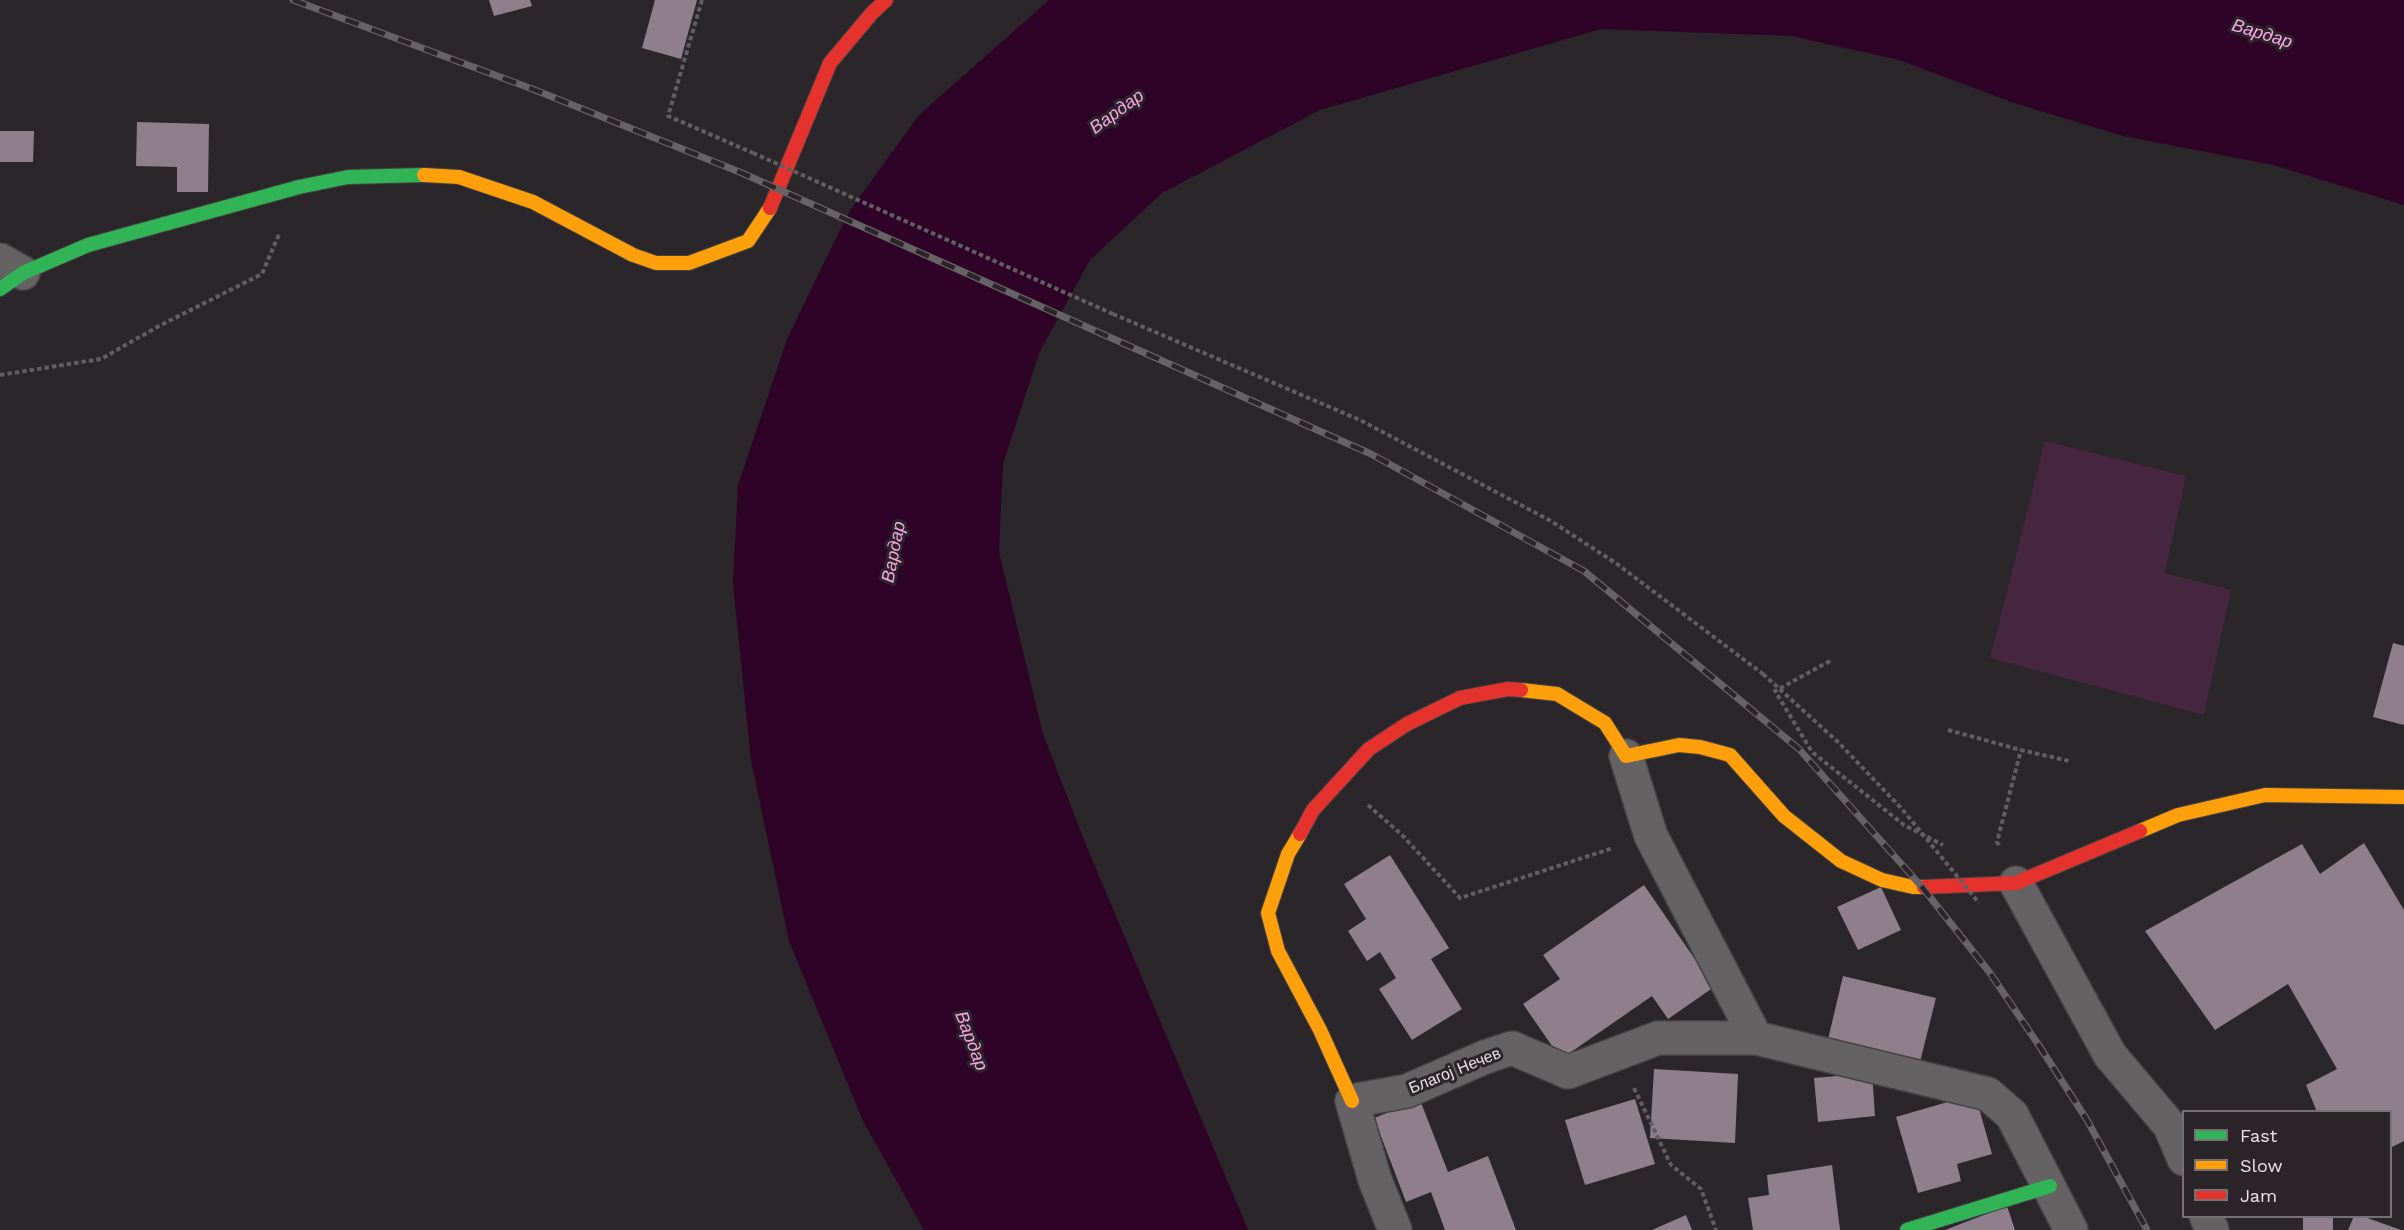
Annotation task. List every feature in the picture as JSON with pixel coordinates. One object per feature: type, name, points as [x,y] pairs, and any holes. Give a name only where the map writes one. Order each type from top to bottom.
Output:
[{"type":"street","points":[[8,274],[88,245],[299,187],[348,177],[414,175],[459,177],[533,202],[633,255],[656,263],[689,263],[748,241],[769,210],[785,176],[830,63],[872,13],[886,0]]},
{"type":"street","points":[[1395,1230],[1375,1180],[1352,1101],[1320,1030],[1278,951],[1268,913],[1288,854],[1313,810],[1369,749],[1407,724],[1460,698],[1508,688],[1557,694],[1605,723],[1626,756],[1651,836],[1756,1038]]},
{"type":"street","points":[[1626,756],[1679,744],[1730,755],[1784,816],[1841,861],[1882,880],[1913,887],[2016,883],[2178,814],[2265,795],[2404,797]]},
{"type":"street","points":[[2016,883],[2110,1055],[2170,1125],[2182,1154]]},
{"type":"street","name":"Благој Нечев","points":[[1352,1101],[1407,1091],[1485,1057],[1512,1048],[1568,1072],[1658,1038],[1756,1038],[1988,1094],[2012,1115],[2071,1230]]},
{"type":"street","points":[[1907,1230],[2050,1186]]},
{"type":"path","points":[[702,0],[668,116],[1113,314],[1360,420],[1551,521],[1617,564],[1763,674],[1838,742],[1902,809],[1979,903]]},
{"type":"path","points":[[0,375],[101,359],[159,326],[262,274],[299,187]]},
{"type":"path","points":[[1830,661],[1775,691],[1812,752],[1904,825],[1944,846]]},
{"type":"path","points":[[1948,730],[2069,761]]},
{"type":"path","points":[[2016,883],[1997,842],[2020,750]]},
{"type":"path","points":[[1340,779],[1402,835],[1460,898],[1651,836]]},
{"type":"path","points":[[1618,1054],[1671,1165],[1701,1189],[1716,1230]]},
{"type":"shaded area","points":[[2045,441],[2186,476],[2165,573],[2231,590],[2204,715],[1990,658]]},
{"type":"water","name":"Вардар","points":[[1049,0],[2404,0],[2404,205],[2273,165],[2123,136],[2014,103],[1899,60],[1791,36],[1601,29],[1320,110],[1162,193],[1090,260],[1039,353],[1003,464],[999,552],[1043,734],[1086,845],[1248,1230],[924,1230],[863,1121],[789,941],[751,760],[733,584],[738,485],[787,339],[849,212],[919,115]]},
{"type":"building","points":[[489,0],[530,0],[532,6],[494,16]]},
{"type":"building","points":[[655,0],[697,0],[681,59],[642,48]]},
{"type":"building","points":[[137,122],[209,124],[208,192],[177,192],[177,167],[136,166]]},
{"type":"building","points":[[0,131],[34,131],[33,162],[0,162]]},
{"type":"building","points":[[2393,643],[2404,646],[2404,725],[2373,717]]},
{"type":"building","points":[[2364,843],[2404,910],[2404,1141],[2392,1147],[2392,1110],[2316,1110],[2306,1085],[2337,1069],[2288,984],[2215,1030],[2145,931],[2302,844],[2320,874]]},
{"type":"building","points":[[1390,855],[1449,948],[1431,959],[1462,1009],[1412,1040],[1379,989],[1396,978],[1380,952],[1367,961],[1348,931],[1366,919],[1344,884]]},
{"type":"building","points":[[1644,885],[1714,987],[1668,1019],[1652,996],[1561,1059],[1523,1004],[1560,979],[1543,955]]},
{"type":"building","points":[[1881,887],[1901,930],[1858,950],[1837,907]]},
{"type":"building","points":[[1843,976],[1936,998],[1918,1070],[1826,1048]]},
{"type":"building","points":[[1654,1069],[1738,1074],[1735,1143],[1650,1138]]},
{"type":"building","points":[[1872,1073],[1875,1116],[1818,1122],[1814,1078]]},
{"type":"building","points":[[1975,1094],[1992,1154],[1957,1164],[1961,1181],[1918,1193],[1896,1117]]},
{"type":"building","points":[[1635,1099],[1655,1164],[1585,1185],[1565,1120]]},
{"type":"building","points":[[1420,1100],[1448,1172],[1488,1156],[1516,1230],[1445,1230],[1431,1192],[1406,1202],[1374,1118]]},
{"type":"building","points":[[1832,1165],[1840,1230],[1753,1230],[1748,1198],[1769,1195],[1767,1175]]},
{"type":"building","points":[[2007,1206],[2015,1230],[1945,1230]]},
{"type":"building","points":[[1686,1215],[1692,1230],[1652,1230]]},
{"type":"building","points":[[2303,1218],[2333,1218],[2333,1230],[2303,1230]]},
{"type":"building","points":[[2353,1218],[2368,1218],[2401,1230],[2348,1230]]},
{"type":"railway","points":[[293,0],[535,90],[742,173],[1371,454],[1584,571],[1799,749],[1922,887],[1990,973],[2040,1047],[2087,1120],[2147,1230]]},
{"type":"traffic: fast","points":[[0,289],[23,273],[88,245],[299,187],[348,177],[424,175]]},
{"type":"traffic: fast","points":[[1907,1230],[2050,1186]]},
{"type":"traffic: slow","points":[[424,175],[459,177],[533,202],[633,255],[656,263],[689,263],[748,241],[770,208]]},
{"type":"traffic: slow","points":[[1521,690],[1557,694],[1605,723],[1626,756],[1679,745],[1700,747],[1730,755],[1784,816],[1841,861],[1882,880],[1913,887],[1924,887]]},
{"type":"traffic: slow","points":[[2140,831],[2178,815],[2265,795],[2404,797]]},
{"type":"traffic: slow","points":[[1300,834],[1288,854],[1268,913],[1278,951],[1320,1030],[1352,1101]]},
{"type":"traffic: jam","points":[[770,208],[830,63],[872,13],[886,0]]},
{"type":"traffic: jam","points":[[1300,834],[1313,810],[1369,749],[1407,724],[1460,698],[1508,689],[1521,690]]},
{"type":"traffic: jam","points":[[1924,887],[2016,883],[2140,831]]}]
